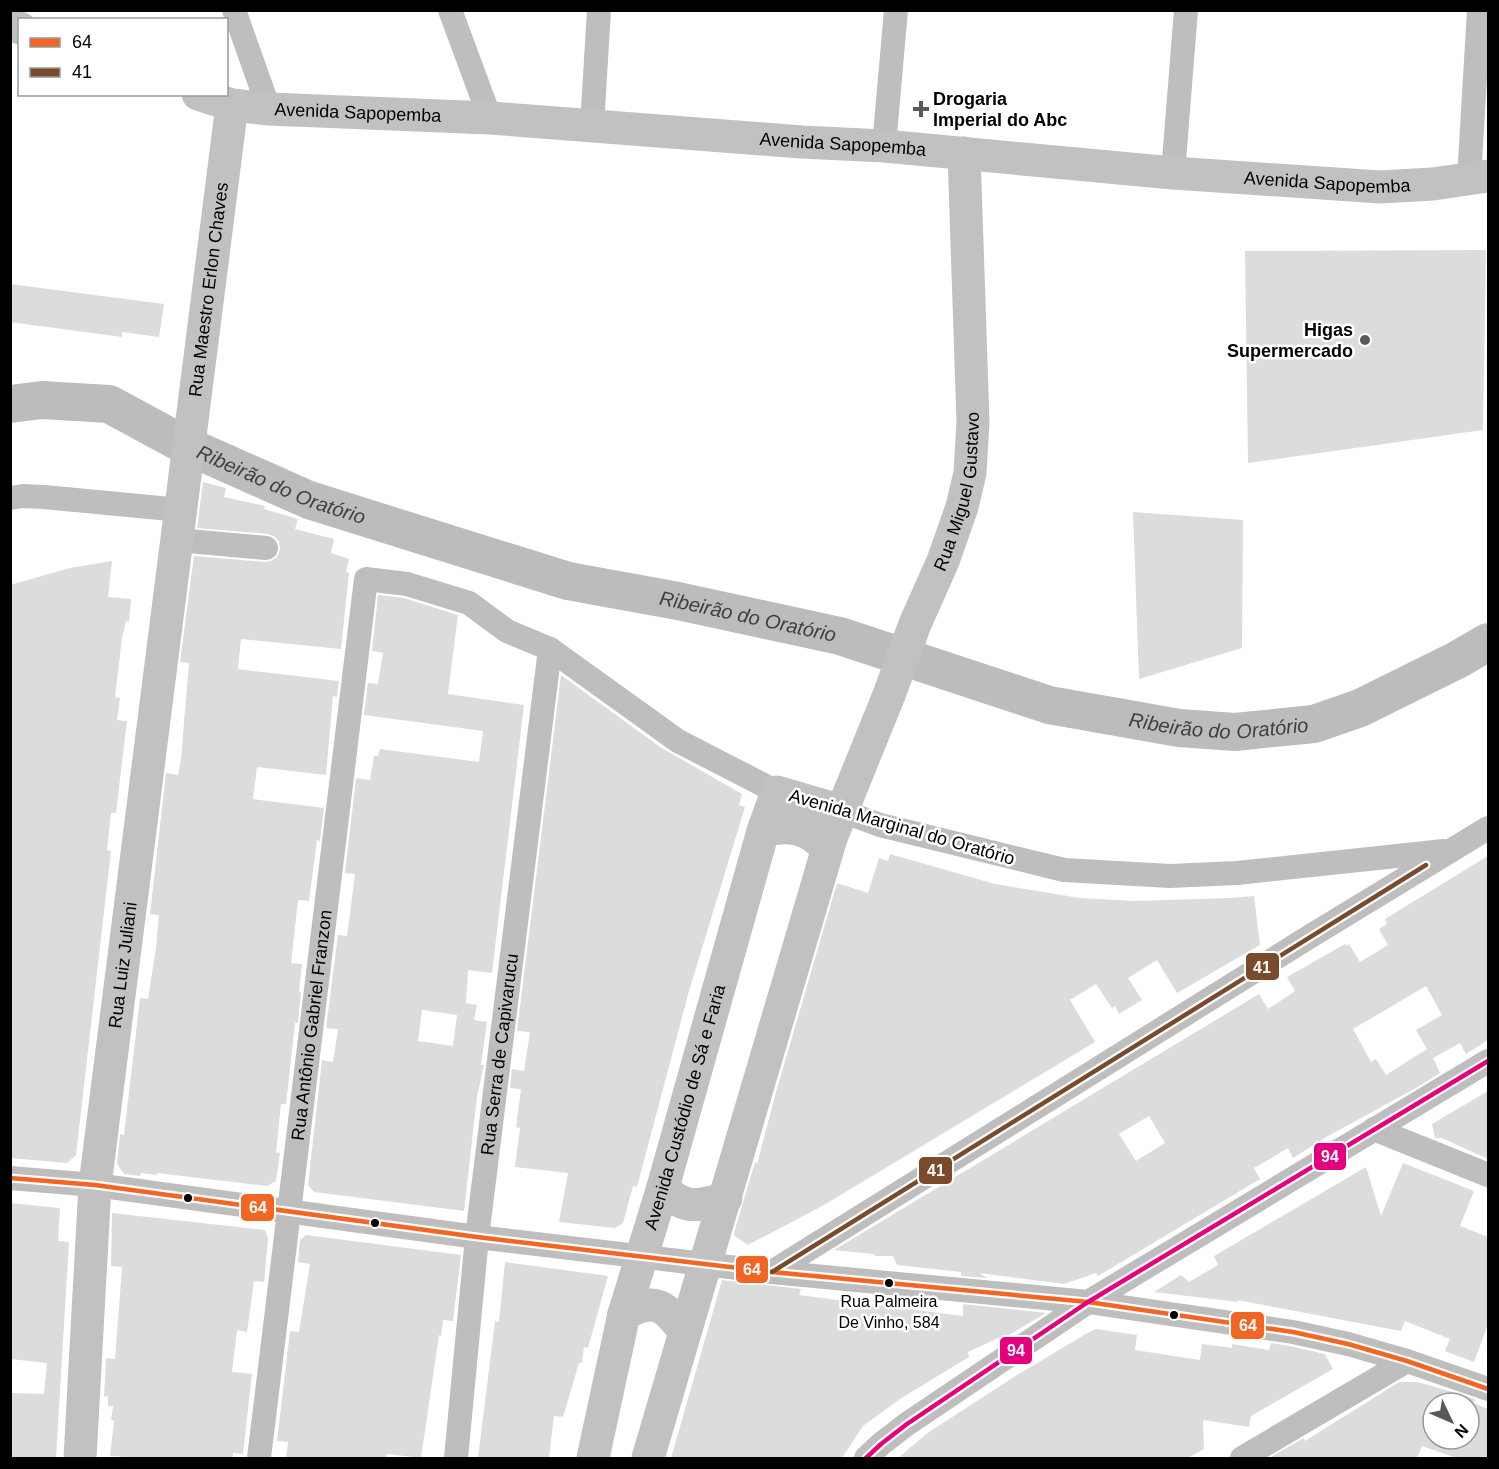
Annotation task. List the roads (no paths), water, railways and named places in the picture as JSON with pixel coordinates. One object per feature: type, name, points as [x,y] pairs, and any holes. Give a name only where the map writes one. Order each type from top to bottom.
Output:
[{"type":"street","points":[[234,10],[269,109]]},
{"type":"street","points":[[450,10],[490,118]]},
{"type":"street","points":[[592,126],[599,10]]},
{"type":"street","points":[[884,146],[896,10]]},
{"type":"street","points":[[1173,173],[1186,10]]},
{"type":"street","points":[[1479,10],[1479,177]]},
{"type":"street","name":"Avenida Sapopemba","points":[[204,96],[232,105],[269,109],[490,118],[802,142],[884,146],[1173,173],[1380,187],[1433,184],[1479,177]]},
{"type":"street","name":"Rua Maestro Erlon Chaves","points":[[185,474],[232,105]]},
{"type":"street","name":"Rua Miguel Gustavo","points":[[842,811],[915,624],[947,550],[962,507],[970,473],[973,422],[964,153]]},
{"type":"street","name":"Rua Luiz Juliani","points":[[80,1458],[95,1185],[185,474]]},
{"type":"street","points":[[10,498],[44,497],[179,525],[266,548]]},
{"type":"street","name":"Avenida Marginal do Oratório","points":[[365,584],[406,584],[464,601],[507,631],[550,649],[678,741],[777,792],[880,825],[1041,866],[1170,876],[1237,873],[1449,851],[1488,828]]},
{"type":"street","name":"Rua Antônio Gabriel Franzon","points":[[259,1458],[365,584]]},
{"type":"street","name":"Rua Serra de Capivarucu","points":[[456,1458],[477,1237],[550,649]]},
{"type":"street","name":"Avenida Custódio de Sá e Faria","points":[[593,1458],[624,1314],[777,792]]},
{"type":"street","points":[[648,1458],[827,851],[842,811]]},
{"type":"street","points":[[764,831],[777,827],[807,832],[818,838],[827,851]]},
{"type":"street","points":[[772,1272],[1449,851]]},
{"type":"street","points":[[866,1458],[881,1443],[907,1424],[1088,1302],[1488,1061]]},
{"type":"street","points":[[1374,1129],[1488,1175]]},
{"type":"street","points":[[10,1179],[95,1185],[477,1237],[772,1272],[1088,1302],[1293,1332],[1348,1344],[1407,1361],[1488,1389]]},
{"type":"street","points":[[663,1187],[669,1196],[678,1201],[696,1205],[726,1198]]},
{"type":"street","points":[[624,1314],[644,1304],[659,1306],[667,1310],[685,1332]]},
{"type":"street","points":[[1242,1458],[1407,1361]]},
{"type":"waterway","name":"Ribeirão do Oratório","points":[[10,404],[42,400],[109,404],[183,444],[309,500],[568,581],[678,601],[840,636],[1049,705],[1179,728],[1235,732],[1314,724],[1360,708],[1488,642]]},
{"type":"place","name":"Drogaria Imperial do Abc","points":[[921,109]]},
{"type":"place","name":"Higas Supermercado","points":[[1365,340]]},
{"type":"place","name":"Rua Palmeira De Vinho, 584","points":[[889,1283]]}]
